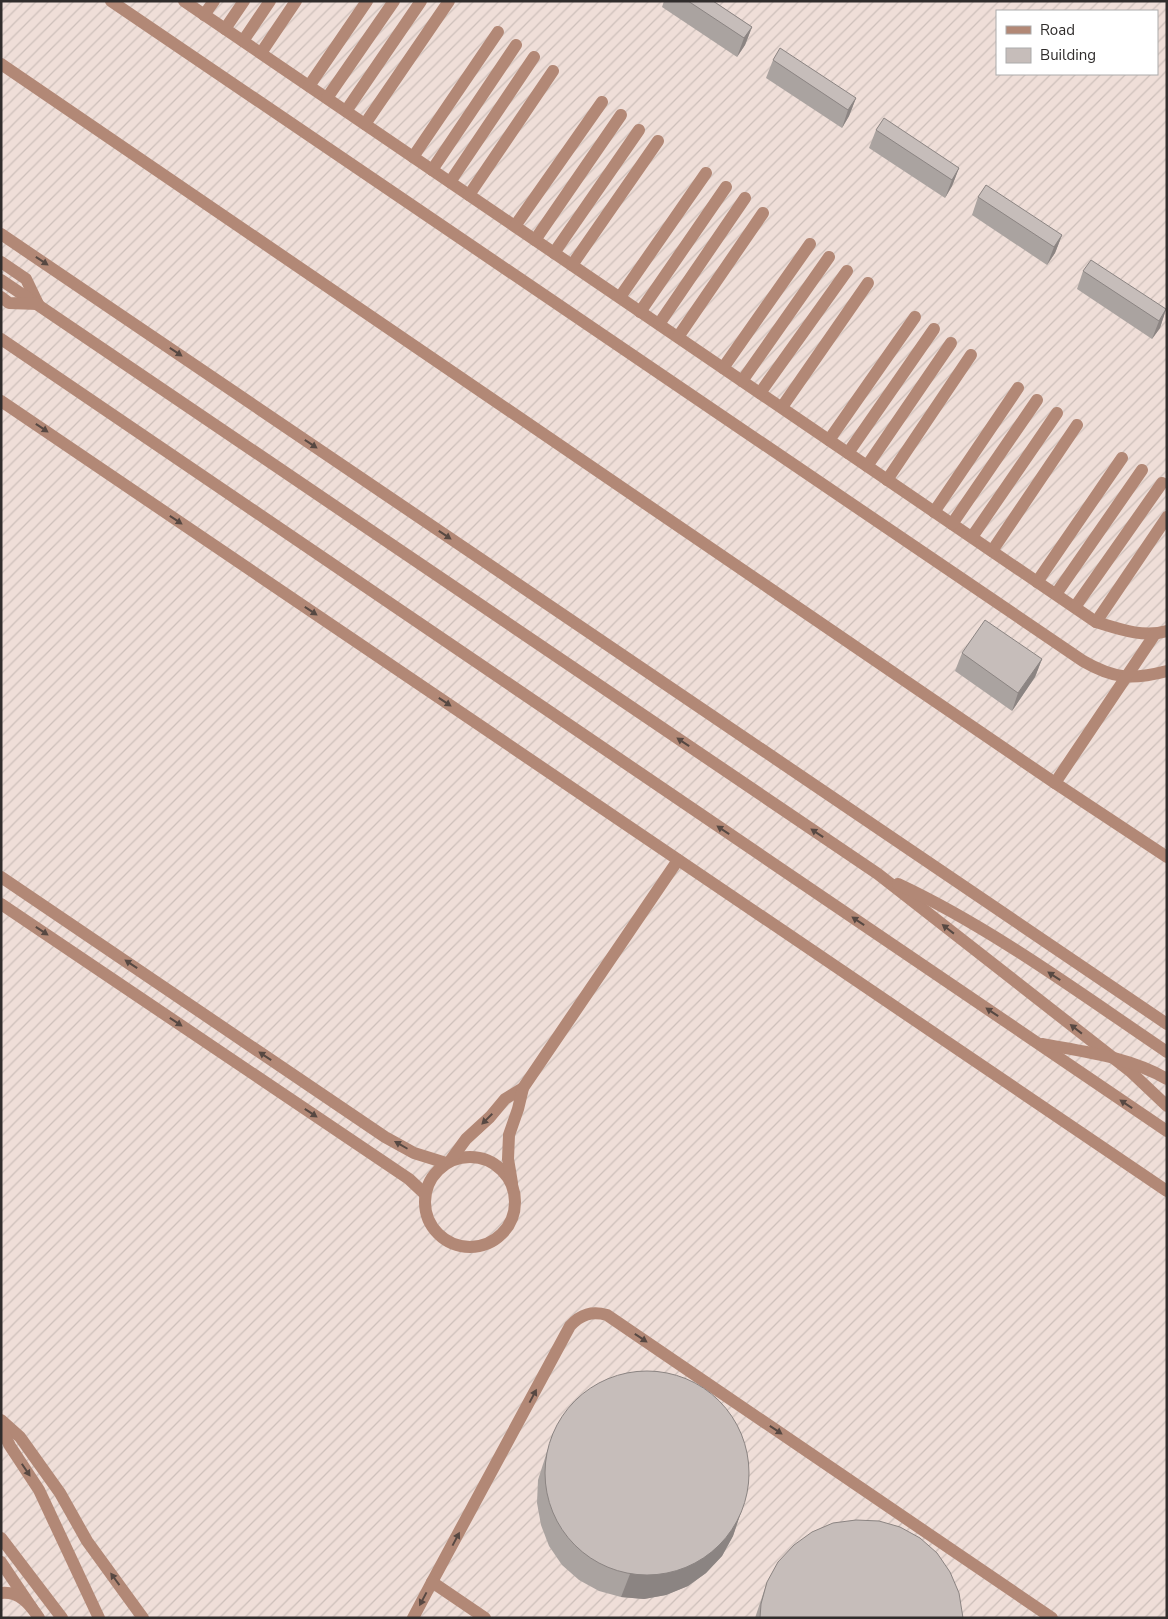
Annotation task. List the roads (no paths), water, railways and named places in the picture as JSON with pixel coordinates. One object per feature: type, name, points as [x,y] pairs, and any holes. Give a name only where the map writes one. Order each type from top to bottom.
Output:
[{"type":"street","points":[[112,1],[1083,662],[1101,672],[1126,677],[1148,676],[1167,671]]},
{"type":"street","points":[[184,1],[1096,622],[1126,631],[1161,633]]},
{"type":"street","points":[[204,15],[214,1]]},
{"type":"street","points":[[225,29],[244,1]]},
{"type":"street","points":[[243,41],[270,1]]},
{"type":"street","points":[[261,53],[296,1]]},
{"type":"street","points":[[309,86],[366,1]]},
{"type":"street","points":[[327,98],[394,1]]},
{"type":"street","points":[[346,111],[421,1]]},
{"type":"street","points":[[365,124],[449,1]]},
{"type":"street","points":[[413,157],[498,32]]},
{"type":"street","points":[[432,170],[516,45]]},
{"type":"street","points":[[450,182],[534,57]]},
{"type":"street","points":[[1,64],[1055,783],[1167,857]]},
{"type":"street","points":[[469,195],[553,71]]},
{"type":"street","points":[[516,226],[602,102]]},
{"type":"street","points":[[535,240],[621,115]]},
{"type":"street","points":[[554,253],[639,130]]},
{"type":"street","points":[[572,265],[658,141]]},
{"type":"street","points":[[620,298],[706,173]]},
{"type":"street","points":[[640,312],[726,187]]},
{"type":"street","points":[[658,324],[745,198]]},
{"type":"street","points":[[678,338],[764,213]]},
{"type":"street","points":[[1,234],[1167,1024]]},
{"type":"street","points":[[723,368],[810,244]]},
{"type":"street","points":[[742,381],[829,257]]},
{"type":"street","points":[[1,262],[26,279],[38,304]]},
{"type":"street","points":[[760,393],[847,271]]},
{"type":"street","points":[[1,280],[878,874],[1130,1071],[1167,1106]]},
{"type":"street","points":[[782,408],[868,283]]},
{"type":"street","points":[[1,297],[9,302],[38,304]]},
{"type":"street","points":[[828,440],[915,317]]},
{"type":"street","points":[[848,453],[934,329]]},
{"type":"street","points":[[1,339],[1167,1131]]},
{"type":"street","points":[[867,466],[951,343]]},
{"type":"street","points":[[887,480],[971,355]]},
{"type":"street","points":[[934,512],[1018,388]]},
{"type":"street","points":[[952,524],[1037,400]]},
{"type":"street","points":[[1,401],[1167,1191]]},
{"type":"street","points":[[972,537],[1057,413]]},
{"type":"street","points":[[992,551],[1077,425]]},
{"type":"street","points":[[1037,582],[1122,458]]},
{"type":"street","points":[[1056,594],[1142,470]]},
{"type":"street","points":[[1075,607],[1162,483]]},
{"type":"street","points":[[1096,622],[1167,517]]},
{"type":"street","points":[[1055,783],[1126,677],[1161,633]]},
{"type":"street","points":[[512,1184],[505,1172],[484,1158],[471,1156],[448,1162],[436,1171],[429,1182],[425,1194],[425,1208],[428,1220],[444,1240],[469,1248],[482,1246],[504,1232],[511,1221],[515,1209],[515,1196],[508,1158],[509,1135],[523,1088],[678,860]]},
{"type":"street","points":[[878,874],[932,899],[987,932],[1167,1052]]},
{"type":"street","points":[[1,877],[386,1137],[414,1153],[448,1162]]},
{"type":"street","points":[[1,904],[408,1179],[425,1194]]},
{"type":"street","points":[[1038,1044],[1111,1057],[1151,1070],[1167,1079]]},
{"type":"street","points":[[448,1162],[466,1139],[490,1118],[505,1099],[523,1088]]},
{"type":"street","points":[[413,1618],[570,1326],[577,1318],[587,1314],[598,1313],[607,1315],[1052,1618]]},
{"type":"street","points":[[1,1420],[26,1445],[60,1493],[87,1541],[143,1618]]},
{"type":"street","points":[[1,1428],[10,1446],[40,1490],[99,1618]]},
{"type":"street","points":[[1,1538],[62,1618]]},
{"type":"street","points":[[1,1562],[6,1576],[36,1613]]},
{"type":"street","points":[[6,1576],[36,1584]]},
{"type":"street","points":[[432,1582],[485,1618]]},
{"type":"street","points":[[1,1593],[16,1595],[26,1601],[36,1613]]}]
